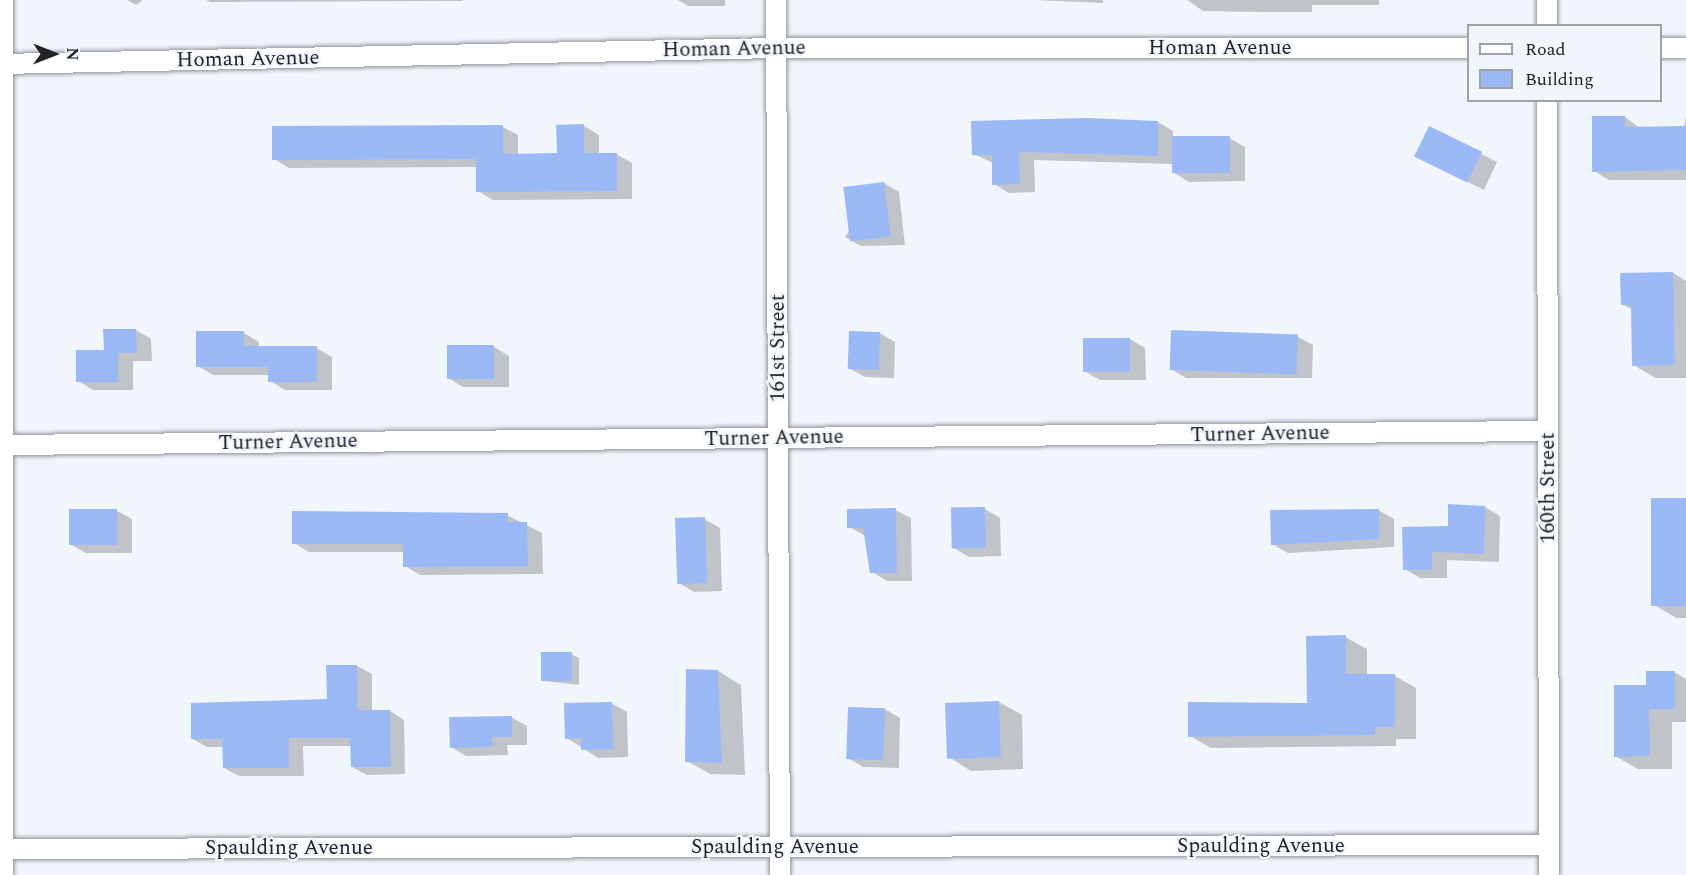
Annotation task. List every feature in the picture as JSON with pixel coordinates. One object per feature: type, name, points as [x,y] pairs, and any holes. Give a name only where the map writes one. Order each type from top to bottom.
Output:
[{"type":"street","points":[[3,0],[3,875]]},
{"type":"street","name":"161st Street","points":[[776,0],[780,875]]},
{"type":"street","points":[[1547,0],[1547,24]]},
{"type":"street","name":"Homan Avenue","points":[[2,64],[776,48],[1467,48]]},
{"type":"street","points":[[1662,48],[1686,48]]},
{"type":"street","name":"160th Street","points":[[1547,102],[1549,875]]},
{"type":"street","name":"Turner Avenue","points":[[2,445],[1548,431]]},
{"type":"street","name":"Spaulding Avenue","points":[[2,849],[1549,845]]},
{"type":"building","points":[[1592,116],[1625,116],[1625,127],[1686,126],[1686,170],[1592,172]]},
{"type":"building","points":[[1087,118],[1158,121],[1158,156],[1019,152],[1020,184],[992,185],[992,155],[972,155],[971,121]]},
{"type":"building","points":[[584,124],[584,153],[617,153],[617,191],[476,192],[476,159],[272,160],[272,126],[503,125],[503,154],[557,153],[556,125]]},
{"type":"building","points":[[1429,126],[1482,152],[1467,182],[1414,157]]},
{"type":"building","points":[[1172,136],[1230,136],[1230,173],[1172,173]]},
{"type":"building","points":[[884,182],[891,237],[850,242],[843,187]]},
{"type":"building","points":[[1673,272],[1675,365],[1632,366],[1631,305],[1621,305],[1620,273]]},
{"type":"building","points":[[103,329],[136,329],[137,353],[118,353],[118,382],[76,382],[76,350],[104,350]]},
{"type":"building","points":[[1171,330],[1298,334],[1297,374],[1170,370]]},
{"type":"building","points":[[196,331],[244,331],[244,346],[317,346],[317,382],[268,382],[268,367],[196,367]]},
{"type":"building","points":[[849,331],[880,332],[879,370],[848,369]]},
{"type":"building","points":[[1083,338],[1130,338],[1130,372],[1083,372]]},
{"type":"building","points":[[447,345],[494,345],[494,379],[447,379]]},
{"type":"building","points":[[1651,498],[1686,498],[1686,606],[1651,606]]},
{"type":"building","points":[[1448,504],[1485,506],[1484,554],[1432,552],[1432,570],[1403,570],[1402,527],[1448,526]]},
{"type":"building","points":[[985,507],[986,548],[952,549],[951,508]]},
{"type":"building","points":[[896,508],[897,573],[870,573],[863,528],[847,528],[847,509]]},
{"type":"building","points":[[69,509],[117,509],[117,545],[69,545]]},
{"type":"building","points":[[1379,509],[1379,539],[1271,545],[1270,510]]},
{"type":"building","points":[[292,511],[508,513],[508,522],[527,522],[528,566],[403,567],[403,544],[292,544]]},
{"type":"building","points":[[705,517],[707,583],[677,584],[675,518]]},
{"type":"building","points":[[1346,635],[1346,674],[1395,674],[1395,727],[1375,727],[1375,735],[1188,737],[1188,702],[1307,703],[1306,636]]},
{"type":"building","points":[[541,652],[572,652],[572,681],[541,681]]},
{"type":"building","points":[[326,665],[357,665],[358,710],[390,710],[391,767],[351,767],[350,738],[289,738],[289,768],[223,768],[222,739],[191,739],[191,703],[327,699]]},
{"type":"building","points":[[686,669],[718,670],[722,763],[685,762]]},
{"type":"building","points":[[1646,671],[1675,671],[1675,709],[1649,709],[1650,756],[1614,757],[1614,685],[1646,685]]},
{"type":"building","points":[[999,701],[1001,757],[947,759],[945,703]]},
{"type":"building","points":[[612,702],[613,749],[581,750],[581,738],[565,739],[564,703]]},
{"type":"building","points":[[848,707],[885,708],[883,760],[846,759]]},
{"type":"building","points":[[512,716],[512,737],[492,737],[493,747],[450,748],[449,717]]}]
